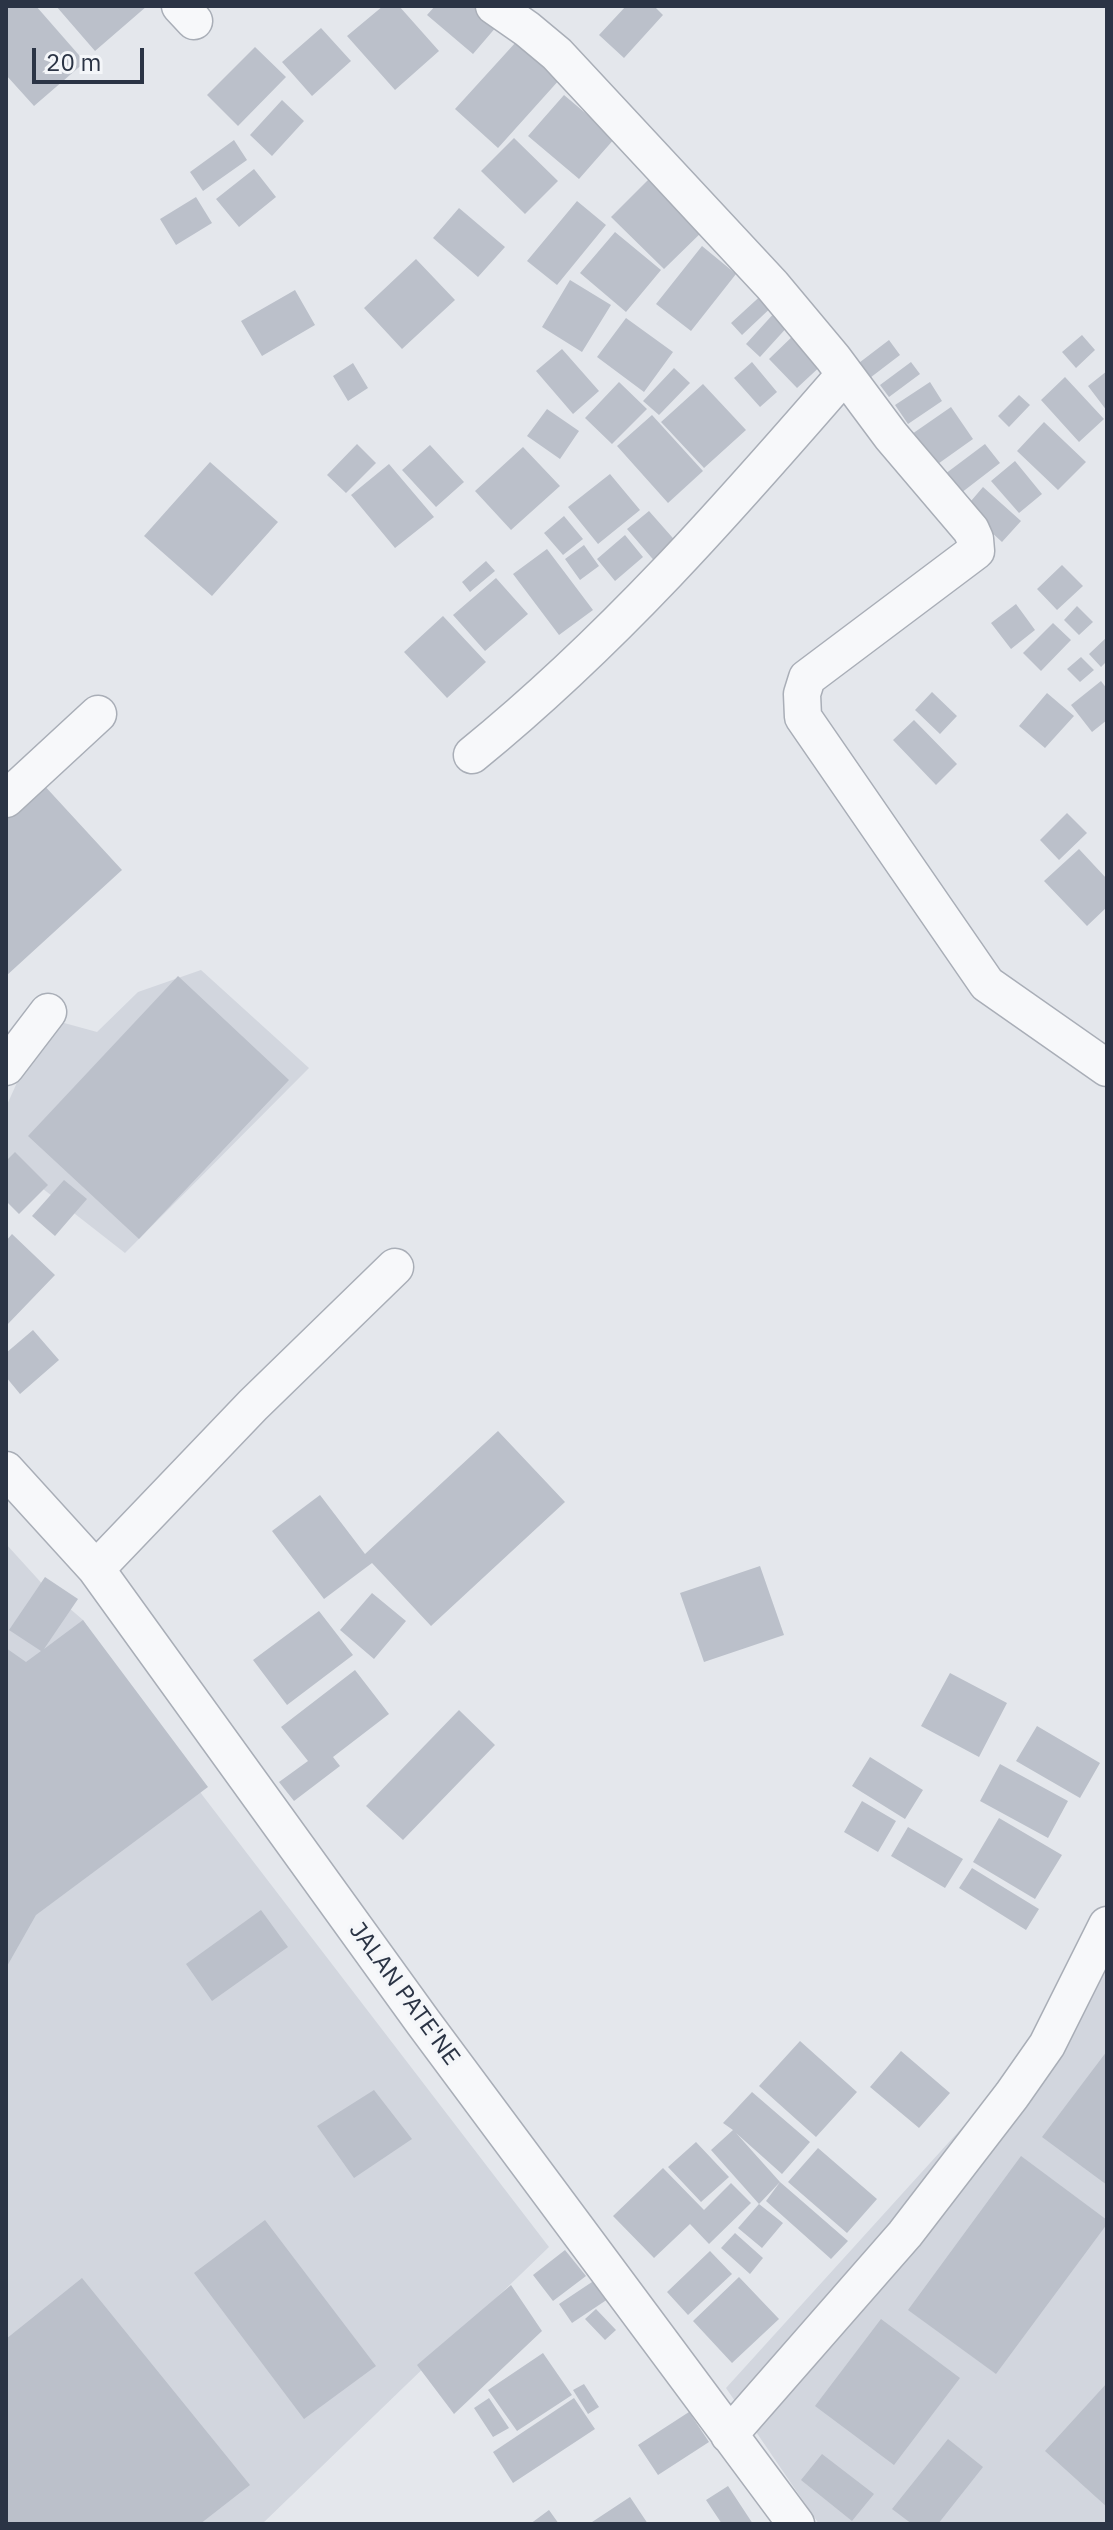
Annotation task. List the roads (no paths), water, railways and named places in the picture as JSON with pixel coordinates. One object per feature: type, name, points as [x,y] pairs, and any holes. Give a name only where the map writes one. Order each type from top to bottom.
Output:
[{"type":"street","points":[[494,6],[557,54],[772,285],[891,436],[971,530],[976,551],[807,678],[802,694],[803,717],[987,984],[1107,1068]]},
{"type":"street","points":[[472,755],[529,709],[633,610],[738,498],[845,374]]},
{"type":"street","points":[[6,799],[98,714]]},
{"type":"street","points":[[6,1067],[48,1012]]},
{"type":"street","points":[[96,1569],[253,1405],[395,1267]]},
{"type":"street","name":"JALAN PATE'NE","points":[[6,1470],[96,1569],[414,2009],[796,2524]]},
{"type":"street","points":[[729,2435],[905,2234],[1012,2095],[1047,2045],[1107,1925]]}]
